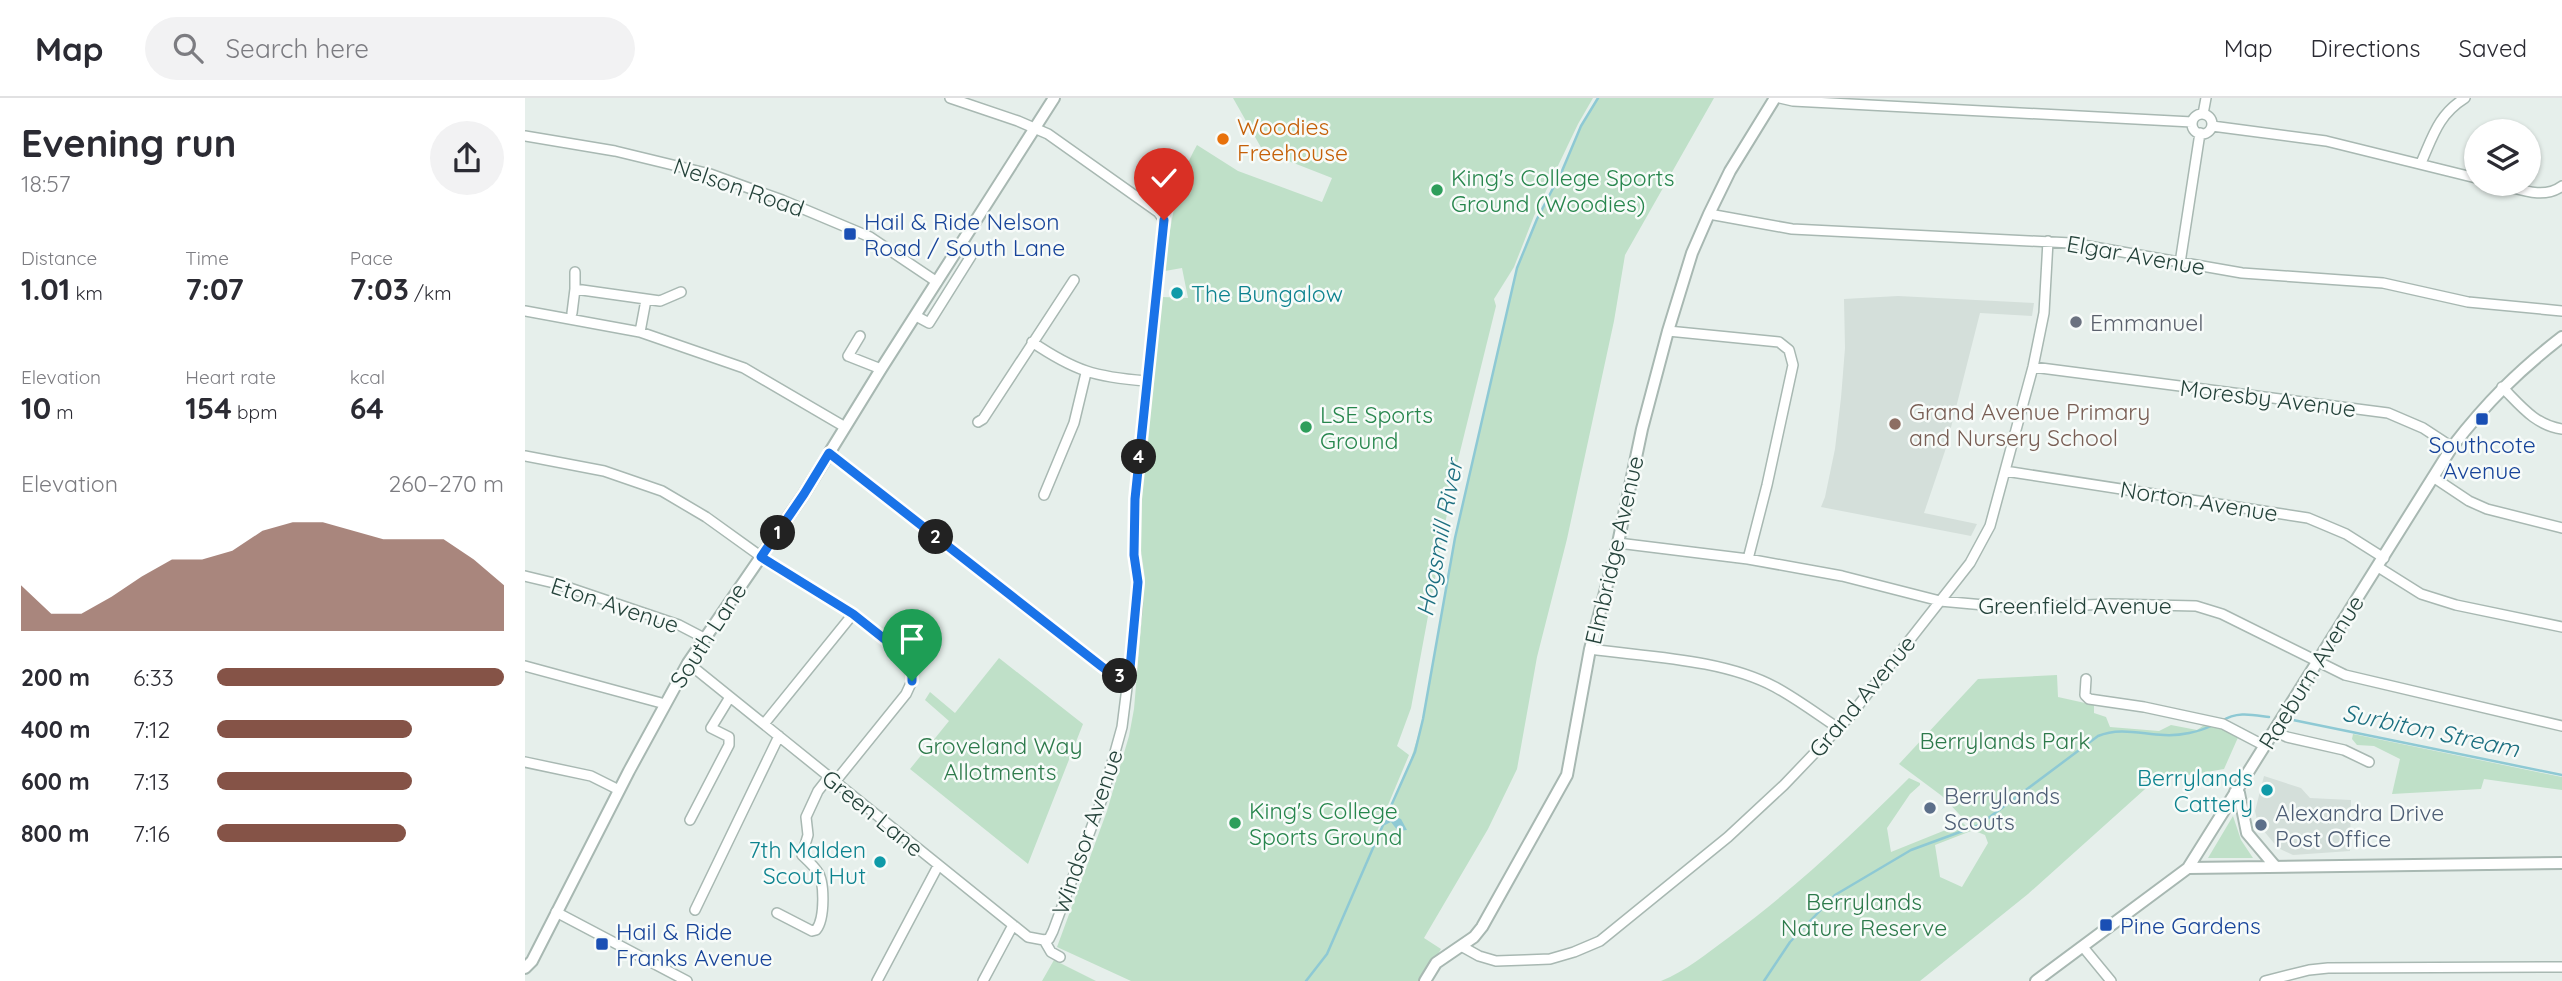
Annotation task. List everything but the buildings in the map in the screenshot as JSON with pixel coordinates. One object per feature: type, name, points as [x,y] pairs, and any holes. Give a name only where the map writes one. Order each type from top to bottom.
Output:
[{"type":"street","points":[[950,98],[1036,128]]},
{"type":"street","name":"South Lane","points":[[525,968],[532,961],[619,790],[688,663],[804,494],[1054,98]]},
{"type":"street","points":[[1778,98],[1963,111],[2192,122]]},
{"type":"street","name":"Elmbridge Avenue","points":[[1425,981],[1436,963],[1474,937],[1482,927],[1567,775],[1590,649],[1618,543],[1642,429],[1692,253],[1730,171],[1778,98]]},
{"type":"street","points":[[2203,114],[2206,98]]},
{"type":"street","points":[[2421,163],[2437,124],[2445,112],[2465,98]]},
{"type":"street","points":[[2203,114],[2209,117],[2212,126],[2206,132],[2200,133],[2193,128],[2192,122],[2197,115],[2203,114]]},
{"type":"street","points":[[2212,126],[2326,141],[2464,175]]},
{"type":"street","name":"Windsor Avenue","points":[[1036,128],[1048,134],[1164,220],[1135,499],[1134,555],[1138,582],[1122,727],[1102,799],[1053,931],[1049,939],[1044,940]]},
{"type":"street","points":[[2179,262],[2200,133]]},
{"type":"street","name":"Nelson Road","points":[[525,136],[664,161],[782,200],[870,237],[937,282]]},
{"type":"street","points":[[2541,194],[2562,186]]},
{"type":"street","name":"Elgar Avenue","points":[[1709,214],[1792,229],[2071,243],[2242,273],[2383,283],[2468,302],[2562,311]]},
{"type":"street","name":"Grand Avenue","points":[[1461,946],[1479,957],[1496,961],[1525,960],[1550,959],[1600,941],[1728,837],[1784,785],[1838,728],[1940,601],[1982,544],[1990,526],[2033,367],[2043,313],[2048,241]]},
{"type":"street","points":[[916,316],[929,323],[971,256],[959,248]]},
{"type":"street","points":[[572,313],[575,272]]},
{"type":"street","points":[[978,422],[983,419],[1074,280]]},
{"type":"street","points":[[575,289],[660,301],[681,292]]},
{"type":"street","points":[[640,332],[646,299]]},
{"type":"street","points":[[525,311],[640,332],[744,368],[845,427]]},
{"type":"street","points":[[1668,331],[1779,342],[1789,350],[1793,365],[1748,559]]},
{"type":"street","points":[[860,336],[848,356],[881,369]]},
{"type":"street","name":"Raeburn Avenue","points":[[2036,981],[2188,868],[2452,447],[2502,387],[2562,337]]},
{"type":"street","points":[[1032,342],[1071,367],[1086,373],[1146,381]]},
{"type":"street","name":"Moresby Avenue","points":[[2033,367],[2388,413],[2415,424],[2452,447]]},
{"type":"street","points":[[1044,495],[1073,423],[1086,373]]},
{"type":"street","points":[[2502,387],[2535,419],[2562,429]]},
{"type":"street","points":[[829,453],[1101,666],[1113,675],[1129,679]]},
{"type":"street","points":[[525,456],[604,471],[662,491],[853,614],[907,659],[912,670],[912,681],[907,694],[832,779],[818,791],[806,817],[808,835],[801,855],[819,873],[824,913],[821,924],[812,931],[777,913]]},
{"type":"street","name":"Norton Avenue","points":[[2005,471],[2308,518],[2346,534],[2421,594],[2562,628]]},
{"type":"street","points":[[2433,477],[2469,501],[2487,509],[2562,528]]},
{"type":"street","name":"Greenfield Avenue","points":[[1618,543],[1748,559],[1842,576],[1940,601],[2017,608],[2111,604],[2196,606],[2222,614],[2345,675],[2562,726]]},
{"type":"street","name":"Eton Avenue","points":[[525,576],[558,584],[679,625],[704,638]]},
{"type":"street","points":[[764,724],[853,614]]},
{"type":"street","points":[[1590,649],[1706,664],[1741,674],[1774,686],[1838,728]]},
{"type":"street","name":"Green Lane","points":[[688,663],[938,866],[1028,937],[1044,940],[1051,952],[1060,957]]},
{"type":"street","points":[[525,666],[665,704]]},
{"type":"street","points":[[2086,679],[2085,695],[2089,699],[2223,723],[2265,746]]},
{"type":"street","points":[[690,820],[729,745],[729,737],[711,728],[730,697]]},
{"type":"street","points":[[2274,731],[2287,737],[2344,750],[2369,762]]},
{"type":"street","points":[[695,910],[779,736]]},
{"type":"street","points":[[525,762],[591,776],[619,790]]},
{"type":"street","points":[[2235,792],[2239,793],[2246,833],[2274,865]]},
{"type":"street","points":[[2188,868],[2562,863]]},
{"type":"street","points":[[877,981],[938,866]]},
{"type":"street","points":[[557,912],[687,981]]},
{"type":"street","points":[[983,981],[1013,925]]},
{"type":"street","points":[[2083,947],[2111,981]]},
{"type":"street","points":[[2266,981],[2328,968],[2562,967]]},
{"type":"shaded area","name":"Grand Avenue Primary and Nursery School","points":[[1898,296],[2034,303],[2032,316],[1980,313],[1945,451],[1924,513],[1977,524],[1971,536],[1821,507],[1835,449],[1841,398],[1845,348],[1844,299]]},
{"type":"shaded area","points":[[2264,776],[2301,788],[2310,798],[2351,800],[2350,851],[2293,855],[2278,848],[2258,824],[2255,811]]},
{"type":"green space","points":[[1233,98],[1593,98],[1534,216],[1514,267],[1494,299],[1496,306],[1454,476],[1411,708],[1397,746],[1409,755],[1375,836],[1377,838],[1409,765],[1423,720],[1455,538],[1517,268],[1538,216],[1562,171],[1581,126],[1598,98],[1714,98],[1625,255],[1614,321],[1567,539],[1537,657],[1517,769],[1488,829],[1424,938],[1441,949],[1422,981],[1131,981],[1057,947],[1107,811],[1134,709],[1145,579],[1138,529],[1141,474],[1162,297],[1188,298],[1182,268],[1165,271],[1172,222],[1183,175],[1197,145],[1238,171],[1322,202],[1332,178],[1263,151]]},
{"type":"green space","name":"Groveland Way Allotments","points":[[999,658],[1083,724],[1028,864],[910,769],[949,721],[925,700],[930,692],[955,713]]},
{"type":"green space","points":[[2057,675],[2058,697],[2094,705],[2094,713],[2106,717],[2110,727],[2159,731],[2171,725],[2197,730],[2210,721],[2240,733],[2224,769],[2154,781],[2028,894],[1920,981],[1661,981],[1696,962],[1776,901],[1844,841],[1909,778],[1920,785],[1910,794],[1887,828],[1891,852],[1963,823],[1971,831],[1935,845],[1940,877],[1962,887],[1988,843],[1985,835],[1975,831],[1942,796],[1899,764],[1978,679]]},
{"type":"green space","points":[[2353,734],[2562,777],[2562,790],[2484,779],[2481,789],[2392,794],[2400,759],[2374,746],[2357,745],[2352,739]]},
{"type":"green space","points":[[2233,816],[2241,840],[2253,858],[2208,858]]},
{"type":"green space","points":[[1054,960],[1096,981],[1042,981]]},
{"type":"water","points":[[1390,809],[1391,815],[1401,819],[1407,830],[1398,831],[1391,822],[1383,826]]},
{"type":"waterway","name":"Hogsmill River","points":[[1387,815],[1415,752],[1423,719],[1455,538],[1517,268],[1581,126],[1598,98]]},
{"type":"waterway","name":"Surbiton Stream","points":[[2222,721],[2239,715],[2269,717]]},
{"type":"waterway","name":"Surbiton Stream","points":[[2293,720],[2562,775]]},
{"type":"waterway","name":"Surbiton Stream","points":[[1764,981],[1790,942],[1835,895],[1911,850],[1979,825],[2098,736],[2122,731],[2176,735],[2196,732],[2213,725]]},
{"type":"waterway","name":"Hogsmill River","points":[[1306,981],[1327,954],[1383,825]]},
{"type":"place","name":"Woodies Freehouse","points":[[1223,139]]},
{"type":"place","name":"King's College Sports Ground (Woodies)","points":[[1437,190]]},
{"type":"place","name":"Hail & Ride Nelson Road / South Lane","points":[[850,234]]},
{"type":"place","name":"The Bungalow","points":[[1177,293]]},
{"type":"place","name":"Emmanuel","points":[[2076,322]]},
{"type":"place","name":"Southcote Avenue","points":[[2482,419]]},
{"type":"place","name":"Grand Avenue Primary and Nursery School","points":[[1895,424]]},
{"type":"place","name":"LSE Sports Ground","points":[[1306,427]]},
{"type":"place","name":"Berrylands Cattery","points":[[2267,790]]},
{"type":"place","name":"Berrylands Scouts","points":[[1930,808]]},
{"type":"place","name":"King's College Sports Ground","points":[[1235,823]]},
{"type":"place","name":"Alexandra Drive Post Office","points":[[2261,825]]},
{"type":"place","name":"7th Malden Scout Hut","points":[[880,862]]},
{"type":"place","name":"Pine Gardens","points":[[2106,925]]},
{"type":"place","name":"Hail & Ride Franks Avenue","points":[[602,944]]},
{"type":"route","points":[[912,681],[912,670],[907,659],[897,649],[853,614],[761,557],[829,453],[1101,666],[1113,675],[1129,679],[1138,582],[1134,555],[1135,499],[1164,220]]},
{"type":"park label","name":"Berrylands Park","points":[[2005,740]]},
{"type":"park label","name":"Berrylands Nature Reserve","points":[[1864,914]]}]
